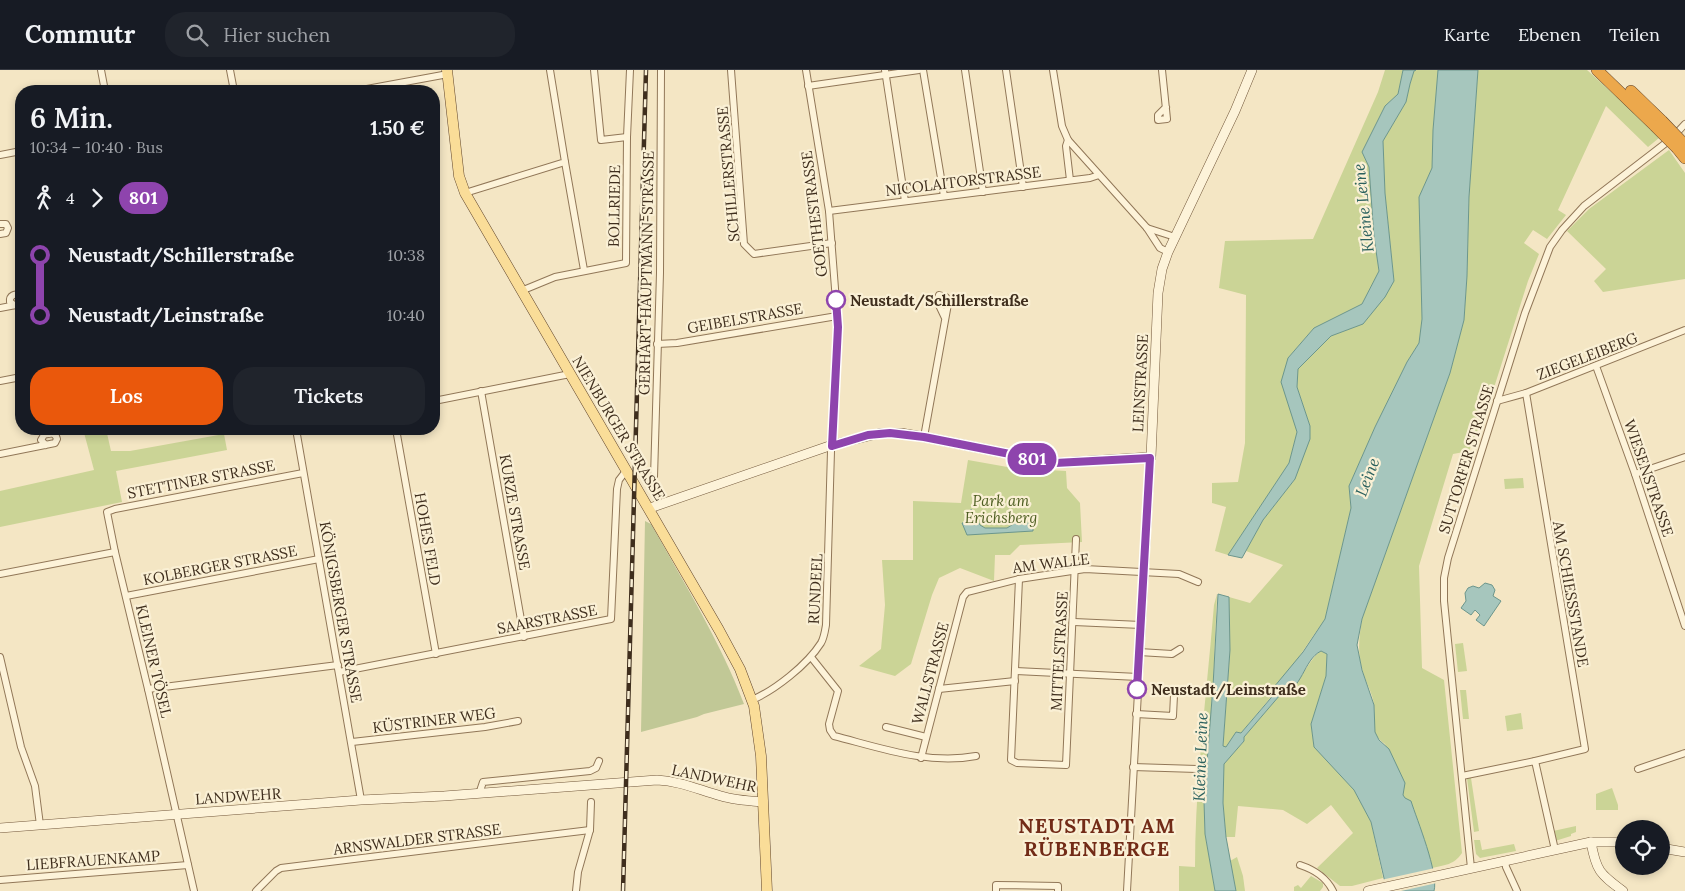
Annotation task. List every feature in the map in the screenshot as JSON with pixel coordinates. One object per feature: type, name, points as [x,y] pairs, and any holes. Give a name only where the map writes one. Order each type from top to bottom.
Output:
[{"type":"highway","points":[[1597,70],[1659,123]]},
{"type":"highway","points":[[1609,70],[1681,147],[1685,158]]},
{"type":"main road","name":"NIENBURGER STRASSE","points":[[448,72],[459,176],[465,193],[626,471],[650,508],[740,669],[752,700],[760,748],[767,891]]},
{"type":"street","points":[[101,70],[103,85]]},
{"type":"street","points":[[230,70],[233,85]]},
{"type":"street","points":[[550,70],[584,270]]},
{"type":"street","points":[[594,70],[600,140],[627,137]]},
{"type":"street","name":"BOLLRIEDE","points":[[521,291],[555,277],[626,263],[627,137],[630,70]]},
{"type":"street","name":"GERHART-HAUPTMANN-STRASSE","points":[[654,477],[660,273],[661,70]]},
{"type":"street","name":"SCHILLERSTRASSE","points":[[731,70],[744,244],[754,254],[832,244]]},
{"type":"street","name":"GOETHESTRASSE","points":[[806,70],[829,212],[838,327],[832,446]]},
{"type":"street","points":[[808,86],[885,73],[921,70],[944,196]]},
{"type":"street","points":[[965,70],[984,192]]},
{"type":"street","points":[[1006,70],[1022,186]]},
{"type":"street","points":[[1052,70],[1062,126],[1068,140],[1147,228],[1160,248],[1168,252]]},
{"type":"street","points":[[1162,70],[1166,107]]},
{"type":"street","name":"LEINSTRASSE","points":[[1126,891],[1158,293],[1162,269],[1168,252],[1252,70]]},
{"type":"street","points":[[385,85],[448,72]]},
{"type":"street","points":[[885,73],[905,201]]},
{"type":"street","name":"SUTTORFER STRASSE","points":[[1471,868],[1444,601],[1444,578],[1448,558],[1525,313],[1550,247],[1562,230],[1584,206],[1671,139],[1685,124]]},
{"type":"street","points":[[1068,140],[1066,146],[1070,180]]},
{"type":"street","points":[[0,155],[15,152]]},
{"type":"street","points":[[465,193],[565,162]]},
{"type":"street","name":"NICOLAITORSTRASSE","points":[[829,212],[1099,175]]},
{"type":"street","points":[[0,224],[6,224],[8,228],[6,233],[0,234]]},
{"type":"street","points":[[1147,228],[1175,237]]},
{"type":"street","points":[[15,295],[10,297],[10,302],[15,304]]},
{"type":"street","points":[[0,308],[15,306]]},
{"type":"street","name":"GEIBELSTRASSE","points":[[657,344],[677,343],[837,316]]},
{"type":"street","points":[[924,437],[945,318]]},
{"type":"street","name":"ZIEGELEIBERG","points":[[1497,401],[1526,393],[1685,330]]},
{"type":"street","name":"WIESENSTRASSE","points":[[1596,366],[1682,606],[1685,626]]},
{"type":"street","points":[[440,400],[570,374]]},
{"type":"street","points":[[0,381],[15,378]]},
{"type":"street","name":"KURZE STRASSE","points":[[482,391],[524,637]]},
{"type":"street","name":"AM SCHIESSSTANDE","points":[[1526,393],[1585,749],[1535,761]]},
{"type":"street","points":[[650,508],[832,446],[880,433],[902,433],[1055,463],[1150,458]]},
{"type":"street","name":"KÖNIGSBERGER STRASSE","points":[[297,435],[361,800]]},
{"type":"street","name":"HOHES FELD","points":[[397,435],[436,654]]},
{"type":"street","points":[[0,454],[46,445]]},
{"type":"street","name":"RUNDEEL","points":[[752,700],[775,687],[811,657],[822,642],[826,625],[832,446]]},
{"type":"street","points":[[1635,474],[1685,457]]},
{"type":"street","name":"SAARSTRASSE","points":[[148,689],[338,668],[436,654],[611,620],[616,489],[619,480],[626,471]]},
{"type":"street","name":"STETTINER STRASSE","points":[[107,514],[108,510],[303,473]]},
{"type":"street","name":"KLEINER TÖSEL","points":[[107,514],[194,891]]},
{"type":"street","name":"MITTELSTRASSE","points":[[1015,681],[1011,760],[1017,762],[1066,764],[1074,622],[1076,539]]},
{"type":"street","points":[[0,574],[115,552]]},
{"type":"street","name":"KOLBERGER STRASSE","points":[[126,596],[319,559]]},
{"type":"street","name":"AM WALLE","points":[[964,595],[967,592],[1019,579],[1085,569],[1179,574],[1198,582]]},
{"type":"street","points":[[939,690],[1015,681],[1019,579]]},
{"type":"street","name":"WALLSTRASSE","points":[[921,758],[964,595]]},
{"type":"street","points":[[1074,622],[1141,625]]},
{"type":"street","points":[[1139,652],[1172,654],[1180,649]]},
{"type":"street","points":[[0,657],[21,747],[35,786],[40,825]]},
{"type":"street","points":[[811,657],[838,691],[829,724],[834,736],[921,758],[959,759],[976,756]]},
{"type":"street","points":[[1015,671],[1138,677]]},
{"type":"street","points":[[1136,714],[1173,716],[1174,695]]},
{"type":"street","name":"KÜSTRINER WEG","points":[[352,742],[485,727],[518,721]]},
{"type":"street","points":[[886,727],[926,737]]},
{"type":"street","points":[[1638,769],[1685,753]]},
{"type":"street","points":[[479,794],[483,782],[590,771],[596,768],[599,761]]},
{"type":"street","points":[[1462,776],[1535,761],[1555,850]]},
{"type":"street","points":[[1133,767],[1196,769]]},
{"type":"street","name":"LANDWEHR","points":[[0,828],[361,800],[663,781],[688,785],[722,796],[763,802]]},
{"type":"street","points":[[576,891],[579,868],[590,830],[591,802]]},
{"type":"street","name":"ARNSWALDER STRASSE","points":[[256,891],[281,868],[590,830]]},
{"type":"street","points":[[1591,842],[1595,863],[1599,871],[1623,891]]},
{"type":"street","points":[[1368,891],[1591,842],[1615,842]]},
{"type":"street","points":[[1670,850],[1685,852]]},
{"type":"street","points":[[1505,861],[1517,891]]},
{"type":"street","points":[[1300,865],[1323,876],[1334,891]]},
{"type":"street","name":"LIEBFRAUENKAMP","points":[[0,880],[188,866]]},
{"type":"street","points":[[996,888],[1058,888]]},
{"type":"green space","points":[[1385,70],[1403,70],[1398,94],[1385,106],[1362,152],[1369,167],[1374,237],[1379,271],[1362,304],[1314,328],[1288,358],[1291,409],[1297,432],[1289,463],[1228,555],[1215,551],[1226,507],[1212,503],[1212,483],[1238,482],[1245,443],[1246,295],[1219,288],[1225,241],[1313,239],[1378,92]]},
{"type":"green space","points":[[1438,70],[1432,168],[1419,197],[1422,319],[1419,343],[1407,362],[1375,427],[1349,486],[1351,508],[1325,619],[1276,691],[1241,733],[1236,732],[1226,747],[1223,747],[1230,650],[1229,597],[1250,603],[1283,565],[1246,551],[1263,520],[1295,479],[1310,426],[1297,387],[1298,369],[1331,336],[1363,324],[1394,281],[1385,193],[1383,141],[1406,102],[1414,71]]},
{"type":"green space","points":[[1478,70],[1587,70],[1659,138],[1648,147],[1606,106],[1558,210],[1566,215],[1547,239],[1533,230],[1524,243],[1539,254],[1528,281],[1491,397],[1469,451],[1453,454],[1419,566],[1422,668],[1444,680],[1462,853],[1452,862],[1432,868],[1385,744],[1376,735],[1373,701],[1361,665],[1359,639],[1362,619],[1450,373],[1464,320],[1469,197]]},
{"type":"green space","points":[[1669,150],[1685,173],[1685,279],[1603,292],[1594,281],[1606,269],[1567,231],[1589,209]]},
{"type":"green space","points":[[85,435],[107,435],[111,451],[130,451],[224,435],[227,450],[116,471],[122,502],[0,527],[0,491],[94,470]]},
{"type":"green space","name":"Park am Erichsberg","points":[[968,460],[1013,468],[1066,471],[1067,488],[1080,503],[1082,542],[1020,545],[1010,555],[995,555],[994,581],[960,568],[939,578],[911,664],[895,676],[859,666],[881,649],[885,605],[882,560],[913,560],[913,501],[961,503]]},
{"type":"green space","points":[[1523,478],[1524,488],[1505,489],[1504,479]]},
{"type":"green space","points":[[645,521],[651,524],[701,612],[744,704],[641,732]]},
{"type":"green space","points":[[1217,594],[1213,686],[1204,801],[1205,834],[1215,891],[1179,891],[1179,866],[1195,867],[1199,769],[1214,605]]},
{"type":"green space","points":[[1463,643],[1467,671],[1458,672],[1455,644]]},
{"type":"green space","points":[[1321,651],[1327,654],[1326,676],[1311,724],[1314,746],[1354,790],[1371,822],[1383,878],[1352,886],[1340,886],[1317,868],[1353,833],[1331,805],[1307,824],[1283,810],[1238,806],[1235,837],[1226,837],[1223,803],[1224,764],[1280,695],[1292,688],[1312,660]]},
{"type":"green space","points":[[1460,690],[1466,690],[1469,719],[1463,719]]},
{"type":"green space","points":[[1521,713],[1523,729],[1507,731],[1505,716]]},
{"type":"green space","points":[[1467,778],[1471,778],[1479,831],[1474,832]]},
{"type":"green space","points":[[1612,788],[1618,810],[1596,810],[1596,794]]},
{"type":"green space","points":[[1576,826],[1576,832],[1571,834],[1571,836],[1555,841],[1553,831]]},
{"type":"green space","points":[[1474,840],[1480,840],[1482,850],[1514,844],[1516,851],[1480,858],[1476,854]]},
{"type":"green space","points":[[1237,857],[1245,891],[1236,891],[1230,861]]},
{"type":"green space","points":[[1311,876],[1323,883],[1320,891],[1294,891],[1294,887],[1298,885],[1301,888]]},
{"type":"water","points":[[1403,70],[1416,70],[1414,71],[1406,102],[1383,141],[1385,193],[1394,281],[1385,297],[1363,324],[1331,336],[1298,369],[1297,387],[1310,426],[1310,439],[1295,479],[1263,520],[1242,558],[1228,555],[1289,463],[1297,432],[1281,382],[1288,358],[1314,328],[1362,304],[1379,271],[1374,237],[1369,167],[1362,152],[1385,106],[1398,94]]},
{"type":"water","name":"Leine","points":[[1438,70],[1478,70],[1469,197],[1464,320],[1450,373],[1362,619],[1357,645],[1362,670],[1374,705],[1375,732],[1379,740],[1389,749],[1405,783],[1403,795],[1411,801],[1431,860],[1435,883],[1434,891],[1387,891],[1371,822],[1354,790],[1314,747],[1311,724],[1326,676],[1327,654],[1321,651],[1310,661],[1294,687],[1280,695],[1224,764],[1223,803],[1226,837],[1236,891],[1215,891],[1205,834],[1204,801],[1218,594],[1229,597],[1230,650],[1223,746],[1226,747],[1236,732],[1241,733],[1276,692],[1274,687],[1303,652],[1325,619],[1351,508],[1349,486],[1375,427],[1407,362],[1419,343],[1422,319],[1419,197],[1432,168]]},
{"type":"water","points":[[971,509],[980,525],[985,528],[1007,528],[1015,523],[1029,523],[1033,527],[1033,531],[967,535],[962,523],[972,522]]},
{"type":"water","points":[[1485,583],[1492,585],[1495,590],[1493,596],[1501,601],[1484,626],[1476,620],[1480,615],[1475,610],[1471,615],[1461,608],[1466,601],[1465,593],[1468,588],[1473,586],[1479,588]]},
{"type":"pier","points":[[1435,868],[1437,883],[1401,891],[1384,891],[1381,880]]},
{"type":"railway","points":[[623,891],[646,70]]},
{"type":"bus line","name":"801","points":[[836,300],[838,327],[832,446],[868,435],[902,433],[1055,463],[1150,458],[1137,689]]},
{"type":"place","name":"Neustadt/Schillerstraße","points":[[836,300]]},
{"type":"place","name":"Neustadt/Leinstraße","points":[[1137,689]]},
{"type":"district","name":"NEUSTADT AM RÜBENBERGE","points":[[1097,836]]},
{"type":"water label","name":"Kleine Leine","points":[[1363,208]]},
{"type":"water label","name":"Kleine Leine","points":[[1200,757]]}]
